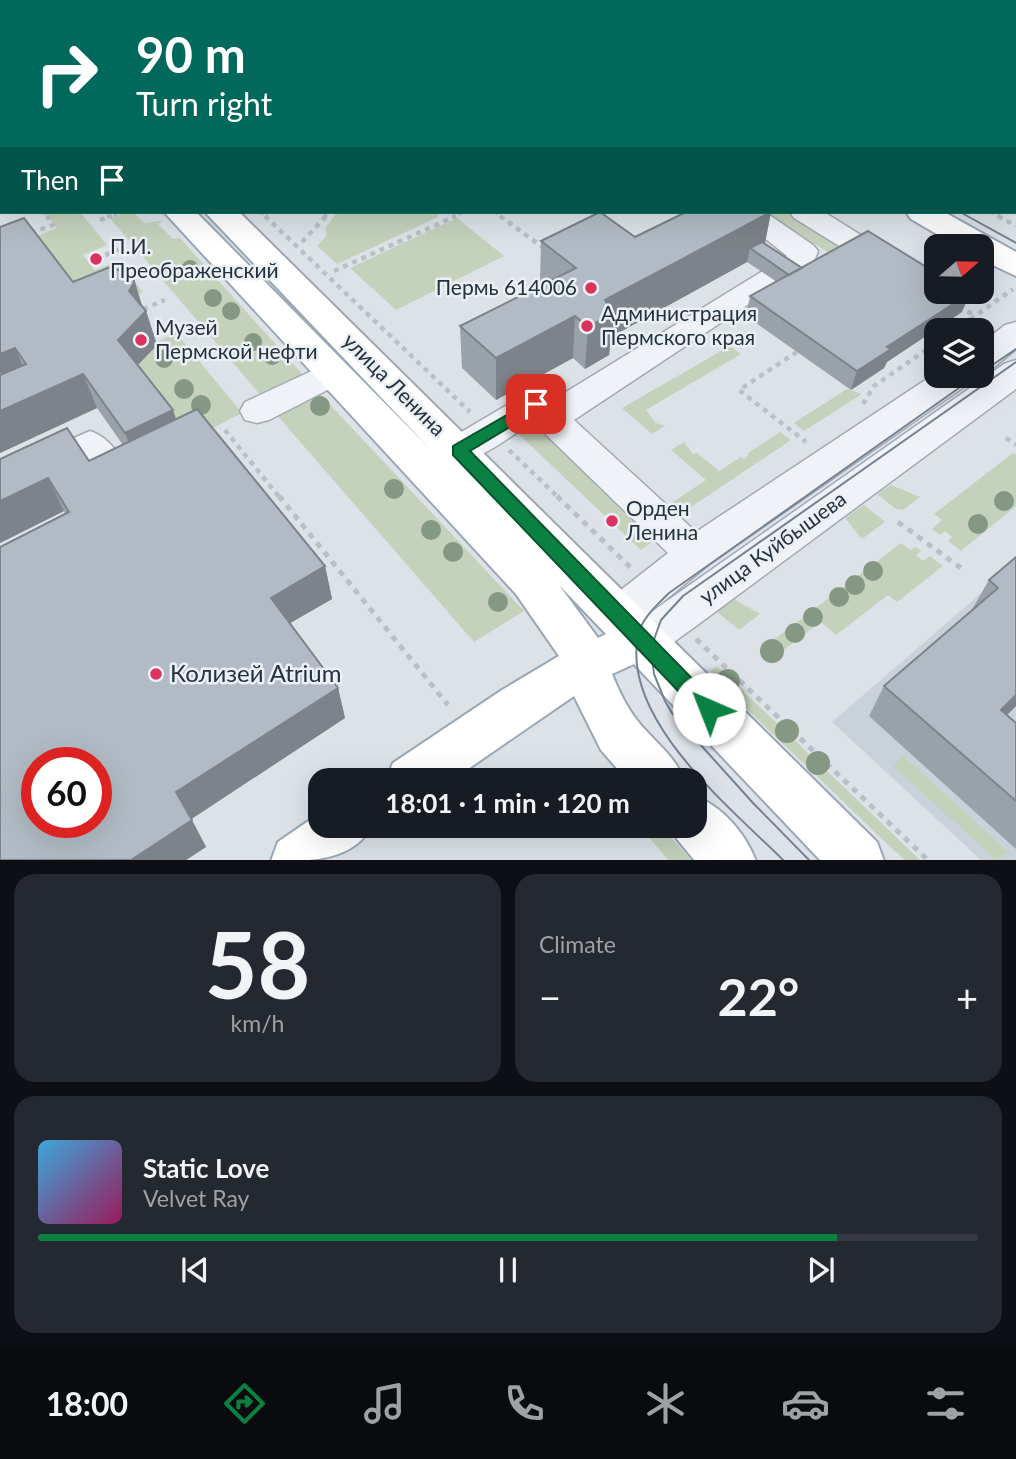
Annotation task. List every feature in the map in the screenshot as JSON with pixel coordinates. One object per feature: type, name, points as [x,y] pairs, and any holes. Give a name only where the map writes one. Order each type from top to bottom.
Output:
[{"type":"main road","name":"улица Ленина","points":[[181,214],[531,581],[583,657],[596,693],[618,734],[648,768]]},
{"type":"main road","name":"улица Ленина","points":[[223,214],[475,441],[662,637],[858,860]]},
{"type":"main road","points":[[925,214],[1012,271]]},
{"type":"main road","name":"улица Куйбышева","points":[[428,768],[583,657],[662,637]]},
{"type":"main road","points":[[707,834],[730,860]]},
{"type":"main road","points":[[297,860],[329,838]]},
{"type":"street","points":[[551,418],[800,261],[803,251],[749,214]]},
{"type":"street","points":[[807,214],[862,248]]},
{"type":"street","points":[[994,350],[1016,333]]},
{"type":"street","name":"улица Куйбышева","points":[[662,637],[1016,372]]},
{"type":"street","points":[[257,411],[333,373]]},
{"type":"street","name":"улица Куйбышева","points":[[662,637],[695,554],[938,388]]},
{"type":"street","points":[[475,441],[536,404],[695,554]]},
{"type":"street","points":[[0,486],[90,444],[112,473]]},
{"type":"path","points":[[29,234],[53,225],[45,214]]},
{"type":"path","points":[[100,220],[117,214]]},
{"type":"path","points":[[263,214],[475,441],[627,564]]},
{"type":"path","points":[[302,242],[328,214]]},
{"type":"path","points":[[334,271],[460,214]]},
{"type":"path","points":[[498,214],[548,252]]},
{"type":"path","points":[[995,214],[1016,226]]},
{"type":"path","points":[[96,259],[122,248]]},
{"type":"path","points":[[972,318],[1012,271]]},
{"type":"path","points":[[143,309],[165,300]]},
{"type":"path","points":[[955,304],[975,316]]},
{"type":"path","points":[[797,352],[739,390],[806,442]]},
{"type":"path","points":[[226,430],[448,705]]},
{"type":"path","points":[[1006,438],[1016,445]]},
{"type":"path","points":[[898,522],[965,571]]},
{"type":"path","points":[[662,637],[929,860]]},
{"type":"shaded area","points":[[1016,563],[1016,860],[981,860],[832,722]]},
{"type":"green space","points":[[46,214],[82,214],[107,245],[83,255],[95,270],[118,261],[143,292],[86,316],[25,241],[57,228]]},
{"type":"green space","points":[[121,214],[135,214],[144,223],[163,221],[158,224],[173,239],[180,238],[304,376],[262,397],[110,218]]},
{"type":"green space","points":[[336,214],[438,214],[438,217],[337,264],[317,246],[327,235],[325,229]]},
{"type":"green space","points":[[766,214],[790,214],[841,245],[828,252]]},
{"type":"green space","points":[[457,218],[504,256],[396,310],[350,268]]},
{"type":"green space","points":[[176,333],[242,413],[184,443],[130,373],[155,343]]},
{"type":"green space","points":[[730,346],[741,354],[646,410],[656,423],[665,426],[652,434],[622,408]]},
{"type":"green space","points":[[847,389],[862,394],[804,431],[794,423]]},
{"type":"green space","points":[[319,393],[524,611],[474,642],[276,414]]},
{"type":"green space","points":[[530,415],[659,537],[641,550],[511,427]]},
{"type":"green space","points":[[780,432],[791,440],[682,513],[670,504],[706,480],[671,450],[684,442],[693,454],[697,453],[719,471],[741,457],[744,459],[748,453]]},
{"type":"green space","points":[[1013,453],[1016,454],[1016,506],[961,551],[948,541],[952,537],[945,531],[940,535],[932,529],[942,520],[934,514]]},
{"type":"green space","points":[[891,485],[920,497],[903,510],[896,509],[877,494]]},
{"type":"green space","points":[[864,505],[885,522],[862,539],[845,518]]},
{"type":"green space","points":[[901,543],[910,550],[916,547],[921,551],[916,555],[923,561],[930,556],[943,566],[897,602],[888,595],[836,635],[821,622],[769,661],[759,651]]},
{"type":"green space","points":[[734,599],[760,614],[739,630],[717,612]]},
{"type":"green space","points":[[717,666],[920,860],[905,860],[886,843],[721,684],[710,672]]},
{"type":"green space","points":[[903,756],[1009,852],[996,860],[893,766]]},
{"type":"green space","points":[[650,838],[672,838],[691,860],[668,860]]},
{"type":"building","points":[[596,214],[603,214],[635,237],[682,214],[767,214],[605,300],[613,313],[588,327],[575,316],[496,358],[460,326],[576,268],[541,241]]},
{"type":"building","points":[[24,218],[73,282],[110,267],[133,275],[134,283],[129,291],[146,311],[118,340],[173,410],[125,433],[83,374],[0,411],[0,375],[26,364],[15,348],[0,354],[0,227]]},
{"type":"building","points":[[868,231],[924,266],[924,304],[953,304],[932,318],[924,318],[924,323],[857,371],[750,296]]},
{"type":"building","points":[[762,242],[802,268],[789,275],[750,248]]},
{"type":"building","name":"Колизей Atrium","points":[[197,409],[325,566],[271,598],[338,688],[176,792],[192,820],[131,860],[0,860],[0,547],[69,512],[48,478],[0,501],[0,459],[67,428],[89,461]]},
{"type":"building","points":[[1016,557],[1016,695],[1001,710],[1016,723],[1016,801],[884,686],[998,588],[989,580]]},
{"type":"tram line","points":[[964,214],[1016,243]]},
{"type":"tram line","points":[[994,364],[1016,349]]},
{"type":"tram line","points":[[809,860],[753,803],[672,713],[654,674],[651,648],[661,620],[683,596],[1016,362]]},
{"type":"tram line","points":[[783,860],[710,789],[663,730],[646,699],[637,668],[638,636],[642,624],[669,593],[959,388]]},
{"type":"place","name":"П.И. Преображенский","points":[[96,259]]},
{"type":"place","name":"Пермь 614006","points":[[591,288]]},
{"type":"place","name":"Администрация Пермского края","points":[[587,326]]},
{"type":"place","name":"Музей Пермской нефти","points":[[141,340]]},
{"type":"place","name":"Орден Ленина","points":[[612,521]]},
{"type":"place","name":"Колизей Atrium","points":[[156,674]]},
{"type":"route","points":[[536,404],[459,450],[709,709]]}]
